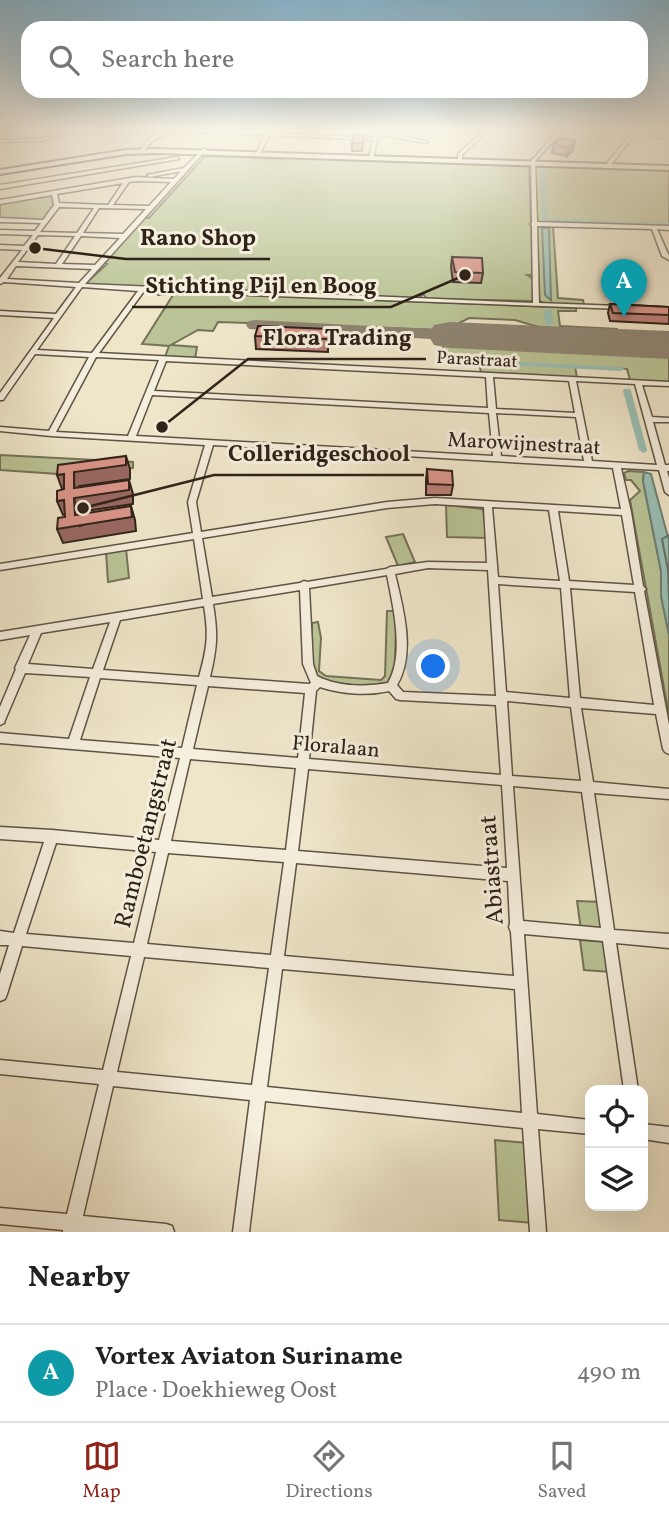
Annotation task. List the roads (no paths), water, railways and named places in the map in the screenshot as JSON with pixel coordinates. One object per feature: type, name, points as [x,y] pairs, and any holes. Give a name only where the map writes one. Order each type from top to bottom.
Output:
[{"type":"street","points":[[1,185],[8,201]]},
{"type":"street","points":[[0,202],[98,185]]},
{"type":"street","points":[[110,206],[124,185]]},
{"type":"street","points":[[0,398],[94,267],[171,185]]},
{"type":"street","points":[[533,185],[536,304]]},
{"type":"street","points":[[1,281],[57,205],[54,193]]},
{"type":"street","points":[[57,205],[150,208]]},
{"type":"street","points":[[58,266],[98,206]]},
{"type":"street","points":[[0,220],[45,222]]},
{"type":"street","points":[[533,224],[669,228]]},
{"type":"street","points":[[654,228],[665,256],[669,258]]},
{"type":"street","points":[[0,232],[124,236]]},
{"type":"street","points":[[0,247],[25,248]]},
{"type":"street","points":[[14,264],[94,267]]},
{"type":"street","points":[[1,281],[628,308]]},
{"type":"street","points":[[51,434],[94,355],[142,289]]},
{"type":"street","points":[[0,313],[58,316]]},
{"type":"street","name":"Parastraat","points":[[32,352],[669,384]]},
{"type":"street","points":[[131,439],[163,359]]},
{"type":"street","points":[[489,375],[497,458]]},
{"type":"street","points":[[572,379],[589,464]]},
{"type":"street","points":[[638,382],[665,467],[669,492]]},
{"type":"street","points":[[149,393],[578,415]]},
{"type":"street","points":[[649,419],[669,420]]},
{"type":"street","name":"Marowijnestraat","points":[[0,429],[131,439],[665,467]]},
{"type":"street","name":"Ramboetangstraat","points":[[72,1227],[212,646],[212,626],[192,502],[210,443]]},
{"type":"street","points":[[616,465],[627,512],[669,749]]},
{"type":"street","points":[[0,567],[387,505],[435,501],[627,512]]},
{"type":"street","name":"Abiastraat","points":[[488,505],[538,1232]]},
{"type":"street","points":[[553,508],[565,584],[575,700],[630,1085]]},
{"type":"street","points":[[0,636],[428,565],[565,584],[641,589]]},
{"type":"street","points":[[20,668],[202,684],[377,689],[391,686],[398,676],[400,664],[400,610],[390,570]]},
{"type":"street","points":[[241,1232],[257,1095],[314,686],[309,672],[304,584]]},
{"type":"street","points":[[74,744],[116,617]]},
{"type":"street","points":[[0,720],[37,630]]},
{"type":"street","points":[[391,686],[400,696],[575,700],[660,710]]},
{"type":"street","name":"Floralaan","points":[[0,738],[669,793]]},
{"type":"street","points":[[0,833],[513,875]]},
{"type":"street","points":[[0,994],[52,836]]},
{"type":"street","points":[[515,927],[669,941]]},
{"type":"street","points":[[0,938],[520,984]]},
{"type":"street","points":[[0,1067],[585,1126]]},
{"type":"street","points":[[648,1133],[669,1135]]},
{"type":"street","points":[[0,1216],[72,1227],[166,1232]]},
{"type":"water","points":[[542,228],[549,228],[551,300],[545,295]]},
{"type":"water","points":[[644,472],[651,474],[669,541],[669,635],[661,596],[661,571],[643,481]]},
{"type":"waterway","points":[[543,185],[544,220],[669,225]]},
{"type":"waterway","points":[[548,311],[549,324]]},
{"type":"waterway","points":[[463,361],[621,369]]},
{"type":"waterway","points":[[627,391],[643,450]]},
{"type":"place","name":"Rano Shop","points":[[35,248]]},
{"type":"place","name":"Stichting Pijl en Boog","points":[[465,275]]},
{"type":"place","name":"Vortex Aviaton Suriname","points":[[624,317]]},
{"type":"place","name":"Flora Trading","points":[[162,427]]},
{"type":"place","name":"Colleridgeschool","points":[[83,508]]}]
